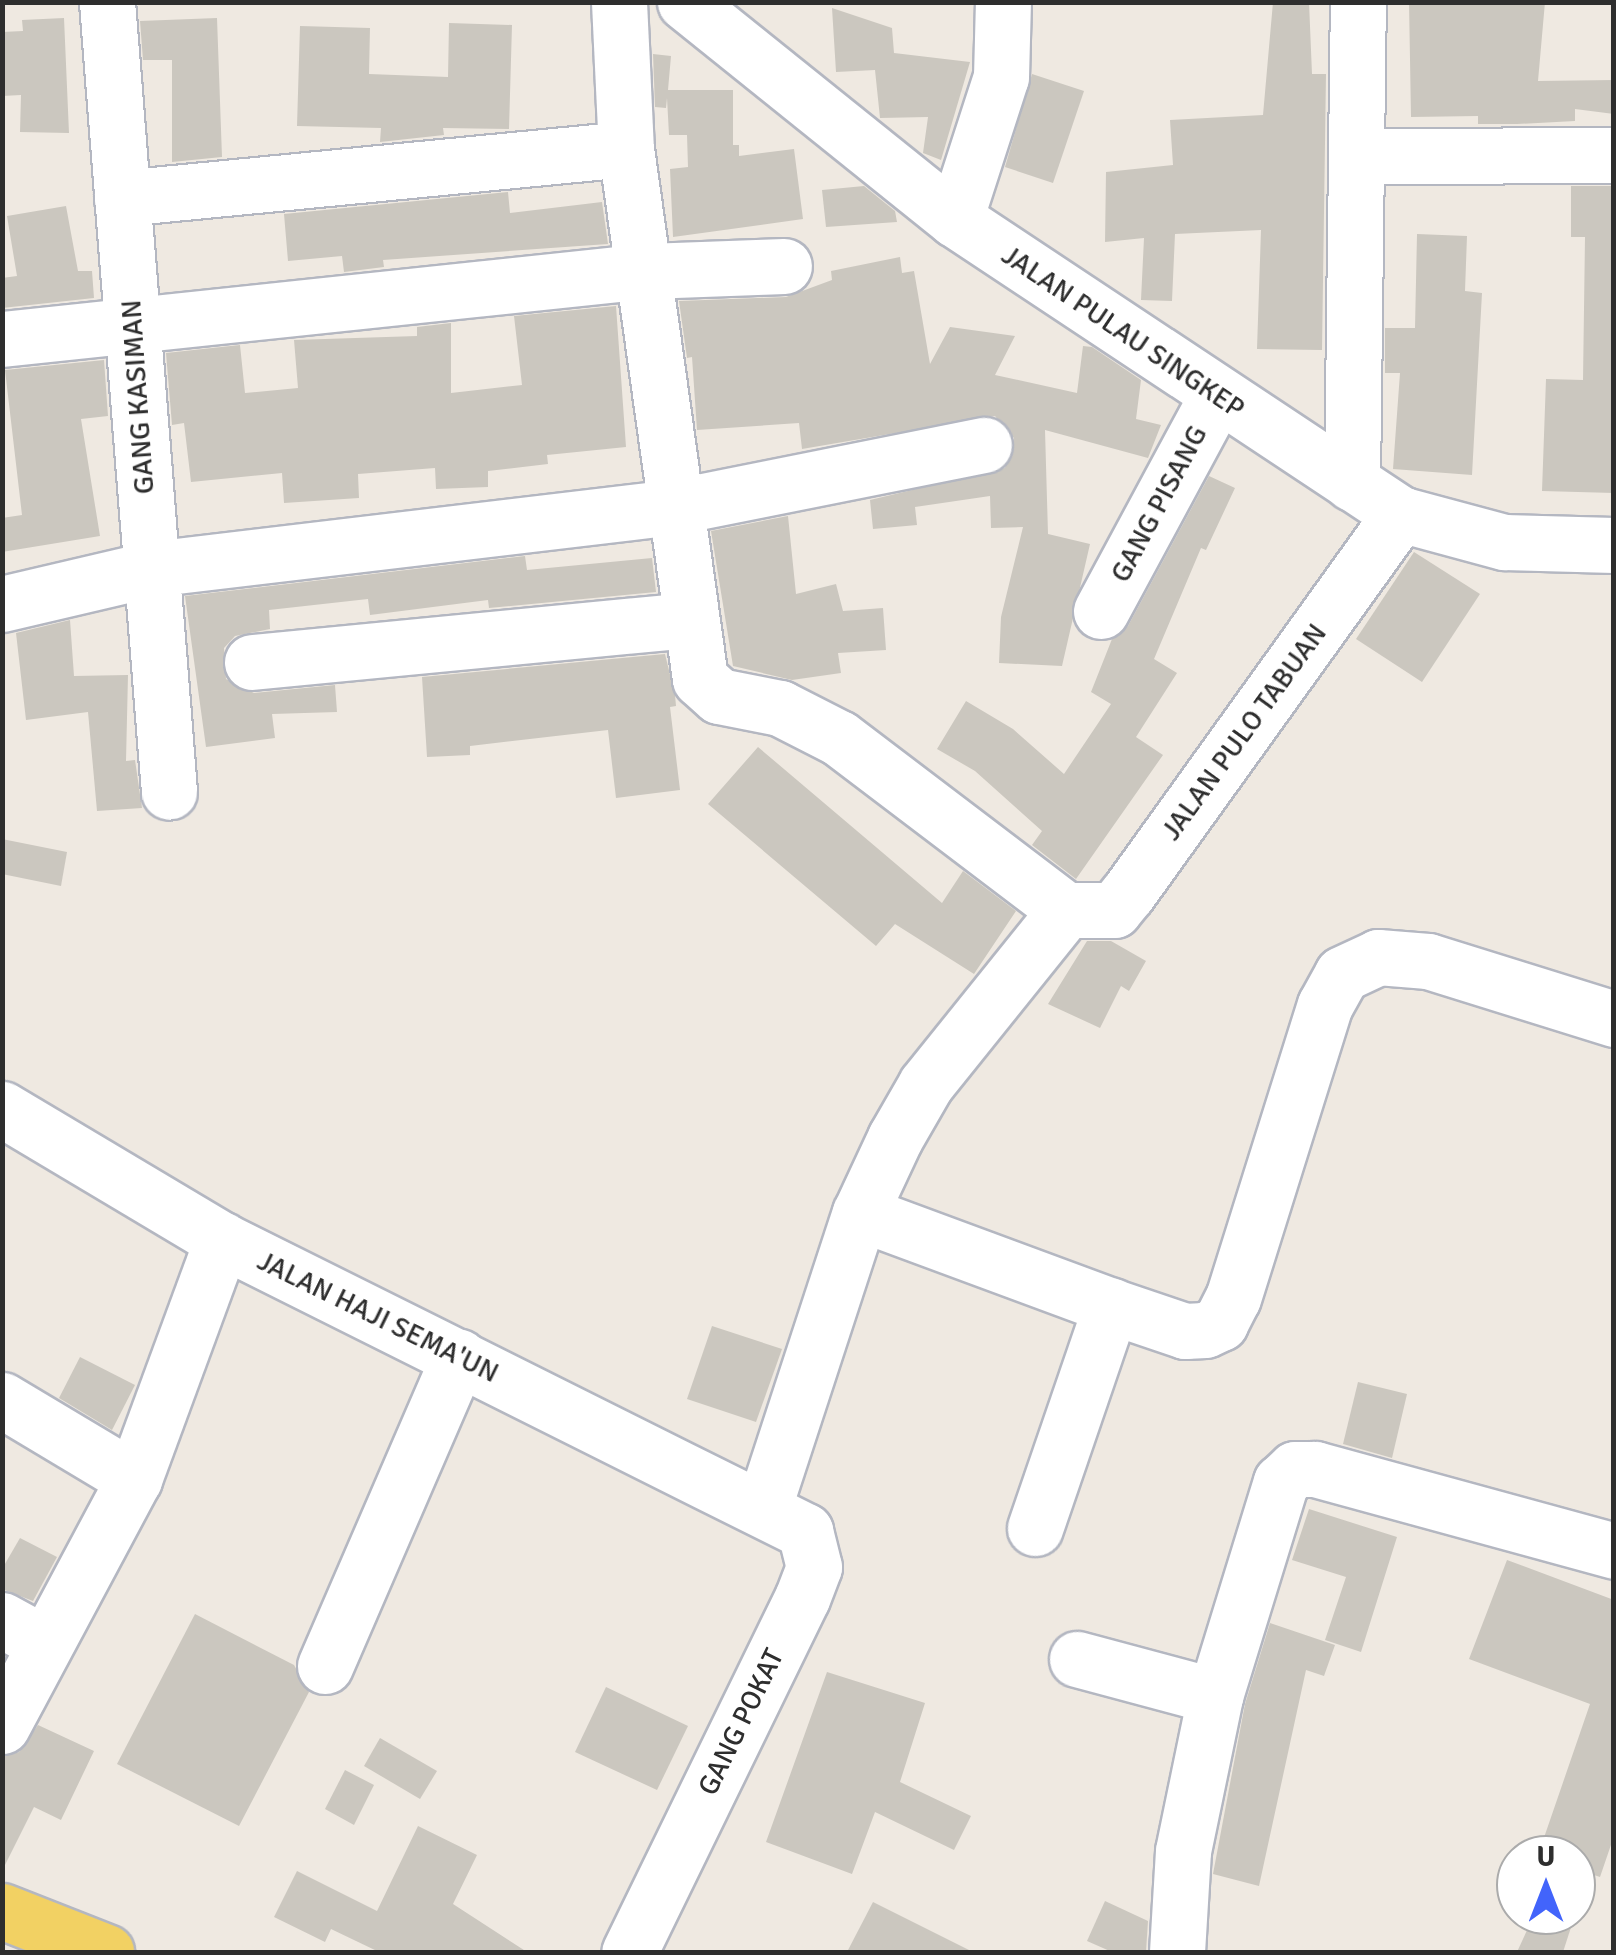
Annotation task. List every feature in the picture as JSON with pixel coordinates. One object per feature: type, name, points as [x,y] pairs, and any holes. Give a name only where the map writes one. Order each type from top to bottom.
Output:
[{"type":"main road","points":[[18,1929],[106,1952]]},
{"type":"street","name":"GANG KASIMAN","points":[[107,2],[169,792]]},
{"type":"street","points":[[619,2],[626,149],[647,271],[673,507],[700,679],[719,696],[780,708],[840,738],[1066,910],[926,1084],[860,1213],[764,1506]]},
{"type":"street","name":"JALAN PULAU SINGKEP","points":[[685,2],[955,219],[1400,514],[1504,542],[1614,545]]},
{"type":"street","points":[[955,219],[1002,77],[1003,2]]},
{"type":"street","points":[[1352,482],[1360,156],[1358,2]]},
{"type":"street","points":[[122,198],[626,149]]},
{"type":"street","points":[[1360,156],[1614,155]]},
{"type":"street","points":[[2,338],[132,328],[647,271],[784,266]]},
{"type":"street","name":"GANG PISANG","points":[[1101,612],[1217,396]]},
{"type":"street","points":[[2,604],[151,569],[673,507],[984,446]]},
{"type":"street","name":"JALAN PULO TABUAN","points":[[1066,910],[1114,910],[1400,514]]},
{"type":"street","points":[[252,662],[688,620]]},
{"type":"street","points":[[860,1213],[1185,1331],[1220,1323],[1234,1298],[1326,1005],[1342,974],[1378,957],[1428,961],[1614,1019]]},
{"type":"street","name":"JALAN HAJI SEMA'UN","points":[[2,1109],[222,1240],[764,1506]]},
{"type":"street","points":[[2,1726],[22,1631],[134,1479],[222,1240]]},
{"type":"street","points":[[1035,1528],[1110,1306]]},
{"type":"street","points":[[324,1666],[460,1357]]},
{"type":"street","points":[[2,1400],[134,1479]]},
{"type":"street","points":[[1177,1952],[1183,1851],[1214,1696],[1281,1482],[1295,1469],[1315,1469],[1614,1552]]},
{"type":"street","name":"GANG POKAT","points":[[629,1952],[814,1567],[805,1532],[764,1506]]},
{"type":"street","points":[[1077,1658],[1214,1696]]},
{"type":"building","points":[[1273,2],[1309,2],[1312,74],[1326,74],[1322,350],[1257,349],[1261,230],[1175,234],[1172,301],[1141,300],[1144,238],[1105,242],[1106,172],[1173,165],[1170,120],[1263,115]]},
{"type":"building","points":[[1409,2],[1545,2],[1538,81],[1614,80],[1614,114],[1575,109],[1575,121],[1517,124],[1478,124],[1478,116],[1411,117]]},
{"type":"building","points":[[832,8],[892,28],[894,53],[970,62],[941,160],[923,153],[928,117],[880,118],[875,70],[836,72]]},
{"type":"building","points":[[64,18],[69,133],[20,132],[21,95],[2,96],[2,32],[23,31],[22,20]]},
{"type":"building","points":[[217,18],[222,157],[172,162],[172,60],[143,60],[140,21]]},
{"type":"building","points":[[449,23],[512,25],[509,129],[443,128],[444,135],[380,142],[381,128],[297,126],[300,26],[370,28],[369,74],[448,77]]},
{"type":"building","points":[[653,54],[671,56],[668,90],[733,90],[733,145],[739,145],[739,156],[794,149],[803,219],[673,237],[670,169],[688,167],[687,135],[669,135],[667,98],[666,108],[655,107]]},
{"type":"building","points":[[1032,74],[1084,91],[1053,183],[1005,167]]},
{"type":"building","points":[[864,186],[895,211],[897,222],[826,227],[822,190]]},
{"type":"building","points":[[1571,186],[1614,186],[1614,493],[1542,491],[1546,379],[1583,380],[1585,237],[1571,237]]},
{"type":"building","points":[[508,192],[510,213],[602,202],[608,244],[383,260],[384,267],[344,272],[342,256],[288,261],[284,214]]},
{"type":"building","points":[[66,206],[78,271],[92,271],[94,298],[2,308],[2,278],[17,276],[7,216]]},
{"type":"building","points":[[1417,234],[1467,236],[1465,291],[1482,293],[1472,475],[1393,469],[1400,373],[1385,373],[1385,328],[1415,328]]},
{"type":"building","points":[[900,257],[902,273],[914,271],[930,364],[950,327],[1015,336],[995,375],[1077,393],[1083,346],[1092,347],[1141,380],[1136,419],[1161,425],[1148,458],[1045,430],[1048,534],[1090,544],[1062,666],[999,663],[1001,617],[1023,527],[991,528],[990,496],[915,507],[917,525],[873,529],[870,500],[1005,468],[1014,438],[995,416],[802,449],[799,423],[697,430],[692,357],[687,358],[679,301],[786,297],[832,280],[831,271]]},
{"type":"building","points":[[616,306],[626,447],[547,455],[548,464],[488,471],[488,487],[436,489],[435,468],[358,474],[359,498],[284,503],[282,473],[191,482],[184,423],[172,425],[166,353],[240,345],[245,393],[298,388],[294,340],[417,336],[417,327],[451,323],[451,393],[522,385],[514,316]]},
{"type":"building","points":[[104,360],[108,416],[81,419],[100,536],[2,552],[2,518],[22,515],[5,370]]},
{"type":"building","points":[[1209,476],[1235,488],[1206,550],[1201,548],[1154,659],[1177,673],[1136,737],[1163,755],[1076,879],[1032,845],[1042,831],[975,771],[937,749],[966,701],[1013,729],[1064,774],[1111,704],[1091,692],[1112,639],[1128,626]]},
{"type":"building","points":[[788,516],[796,594],[836,584],[843,611],[883,608],[886,650],[838,653],[841,673],[792,680],[733,666],[711,531]]},
{"type":"building","points":[[1414,552],[1480,594],[1422,682],[1356,639]]},
{"type":"building","points":[[525,556],[527,570],[652,558],[656,592],[489,608],[488,600],[370,615],[368,599],[269,610],[270,629],[235,636],[224,648],[226,679],[254,693],[335,685],[337,712],[272,714],[275,738],[206,747],[185,596]]},
{"type":"building","points":[[70,620],[74,676],[128,675],[126,761],[135,760],[142,808],[97,811],[88,712],[26,720],[16,633]]},
{"type":"building","points":[[665,654],[675,695],[676,706],[670,707],[680,790],[616,798],[608,730],[470,746],[470,755],[427,757],[422,677]]},
{"type":"building","points":[[758,747],[942,903],[963,871],[1016,911],[974,974],[895,924],[876,946],[708,804]]},
{"type":"building","points":[[2,839],[67,852],[61,886],[2,874]]},
{"type":"building","points":[[1087,941],[1111,941],[1146,961],[1129,991],[1121,986],[1100,1028],[1048,1004]]},
{"type":"building","points":[[712,1326],[782,1349],[756,1422],[687,1399]]},
{"type":"building","points":[[80,1357],[135,1385],[112,1430],[59,1398]]},
{"type":"building","points":[[1358,1382],[1407,1394],[1392,1458],[1343,1444]]},
{"type":"building","points":[[1309,1509],[1397,1537],[1361,1652],[1325,1640],[1346,1577],[1292,1560]]},
{"type":"building","points":[[20,1538],[57,1557],[33,1601],[2,1589],[2,1569]]},
{"type":"building","points":[[1507,1560],[1614,1600],[1614,1836],[1600,1877],[1596,1876],[1596,1835],[1545,1835],[1590,1704],[1469,1659]]},
{"type":"building","points":[[195,1614],[294,1665],[309,1692],[239,1826],[117,1764]]},
{"type":"building","points":[[1270,1623],[1335,1645],[1324,1676],[1306,1670],[1259,1886],[1213,1874],[1245,1704]]},
{"type":"building","points":[[827,1672],[925,1703],[900,1782],[971,1816],[954,1850],[875,1812],[852,1874],[766,1842]]},
{"type":"building","points":[[606,1687],[688,1726],[657,1790],[575,1752]]},
{"type":"building","points":[[38,1725],[94,1751],[61,1820],[34,1807],[2,1871],[2,1757],[19,1752]]},
{"type":"building","points":[[380,1738],[437,1771],[420,1799],[364,1766]]},
{"type":"building","points":[[345,1770],[374,1785],[354,1825],[325,1809]]},
{"type":"building","points":[[418,1826],[477,1855],[453,1904],[527,1952],[379,1952],[331,1929],[325,1942],[274,1917],[297,1871],[377,1911]]},
{"type":"building","points":[[1105,1901],[1148,1921],[1146,1952],[1112,1952],[1087,1941]]},
{"type":"building","points":[[873,1902],[973,1952],[847,1952]]},
{"type":"building","points":[[1525,1935],[1569,1935],[1563,1952],[1517,1952]]}]
